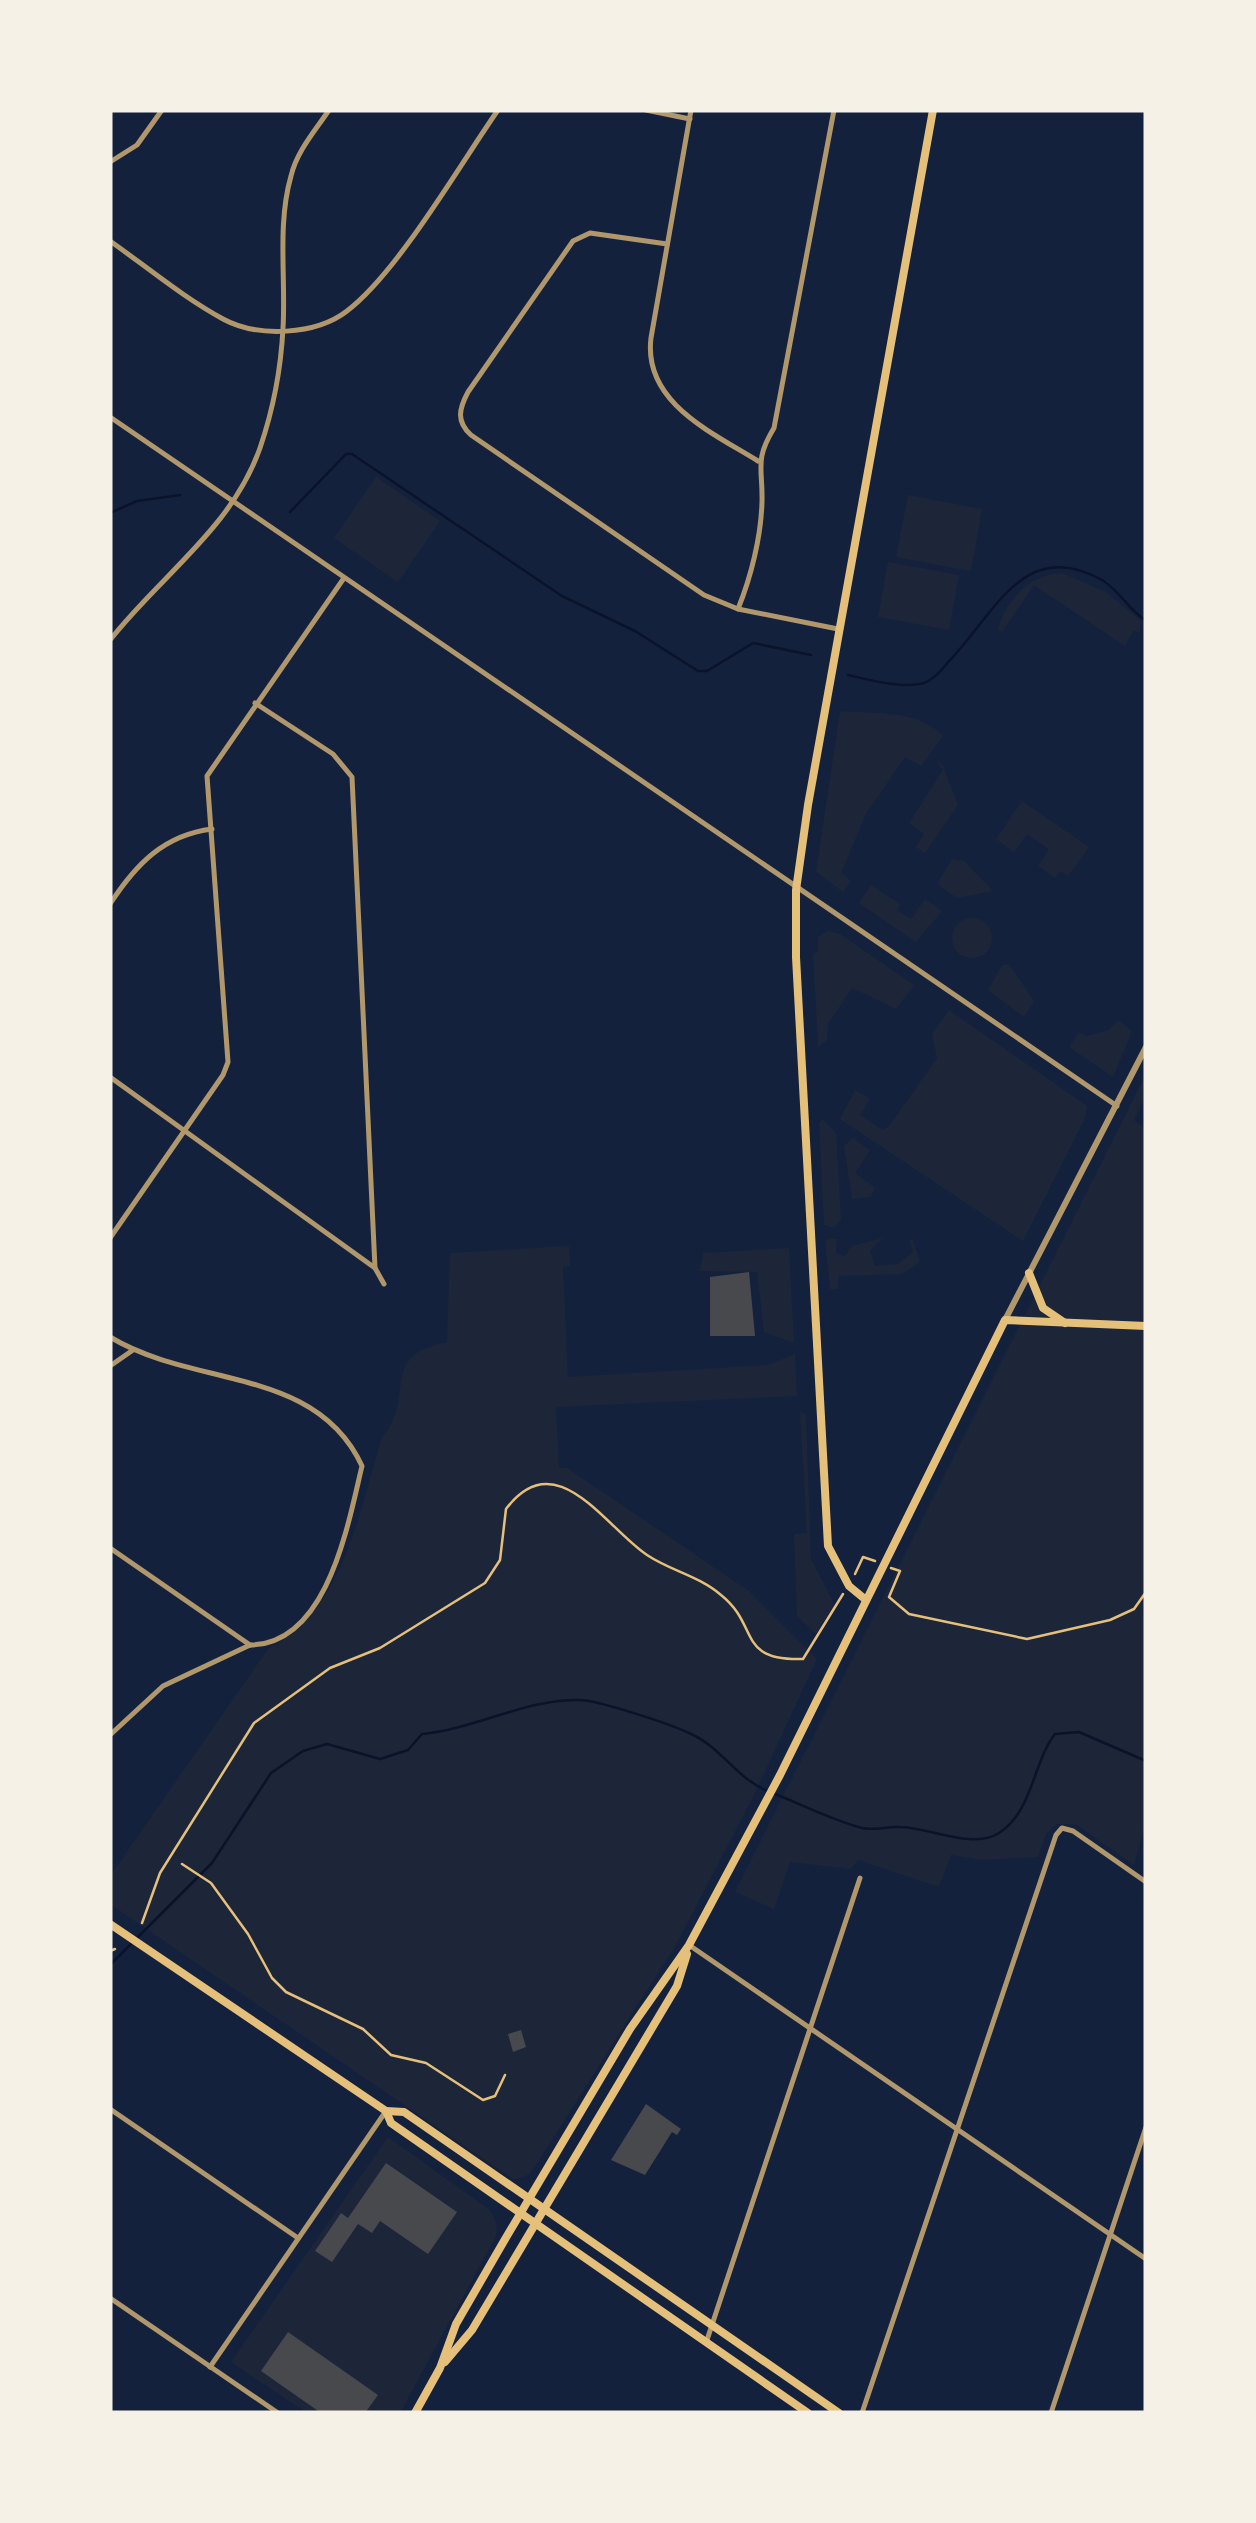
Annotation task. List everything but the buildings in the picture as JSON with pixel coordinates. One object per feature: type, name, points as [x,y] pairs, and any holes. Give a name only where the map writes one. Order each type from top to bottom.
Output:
[{"type":"main road","points":[[866,1600],[849,1586],[828,1546],[796,957],[796,890],[838,628],[934,110]]},
{"type":"main road","points":[[1028,1273],[1043,1308],[1065,1323]]},
{"type":"main road","points":[[415,2413],[440,2368],[456,2324],[520,2214],[630,2029],[690,1945],[780,1774],[1004,1320],[1146,1326]]},
{"type":"main road","points":[[110,1924],[386,2110],[404,2112],[839,2413]]},
{"type":"main road","points":[[440,2368],[472,2330],[677,1986],[690,1945]]},
{"type":"main road","points":[[386,2110],[391,2123],[808,2413]]},
{"type":"street","points":[[110,162],[137,145],[162,110]]},
{"type":"street","points":[[110,640],[113,630],[233,503],[258,453],[272,413],[283,329],[284,219],[291,175],[302,150],[329,110]]},
{"type":"street","points":[[110,241],[224,320],[255,331],[314,328],[346,312],[380,277],[498,110]]},
{"type":"street","points":[[646,110],[690,119]]},
{"type":"street","points":[[691,110],[649,354],[657,383],[676,406],[758,461]]},
{"type":"street","points":[[738,609],[762,505],[758,461],[774,428],[834,110]]},
{"type":"street","points":[[667,244],[590,233],[574,241],[468,392],[460,418],[472,435],[689,585],[738,609],[838,628]]},
{"type":"street","points":[[110,418],[1117,1106]]},
{"type":"street","points":[[110,1238],[228,1062],[207,776],[344,578]]},
{"type":"street","points":[[255,703],[333,754],[352,777],[375,1268]]},
{"type":"street","points":[[110,904],[132,870],[160,847],[186,832],[212,830]]},
{"type":"street","points":[[1004,1320],[1146,1046]]},
{"type":"street","points":[[110,1077],[375,1268],[384,1284]]},
{"type":"street","points":[[110,1337],[133,1350],[302,1400],[348,1435],[362,1466],[332,1576],[301,1623],[265,1644],[250,1645],[164,1686],[110,1735]]},
{"type":"street","points":[[110,1366],[133,1350]]},
{"type":"street","points":[[110,1548],[250,1645]]},
{"type":"street","points":[[862,2413],[956,2126],[1062,1828],[1073,1831],[1146,1882]]},
{"type":"street","points":[[706,2343],[860,1878]]},
{"type":"street","points":[[690,1945],[1146,2259]]},
{"type":"street","points":[[110,2109],[298,2238]]},
{"type":"street","points":[[210,2367],[386,2110]]},
{"type":"street","points":[[1052,2413],[1146,2127]]},
{"type":"street","points":[[110,2298],[278,2413]]},
{"type":"path","points":[[142,1923],[158,1877],[254,1723],[330,1668],[380,1648],[485,1583],[500,1560],[506,1510],[529,1488],[549,1484],[568,1488],[646,1554],[719,1592],[732,1607],[751,1643],[764,1655],[804,1659],[833,1609]]},
{"type":"path","points":[[900,1572],[889,1597],[909,1614],[1028,1639],[1110,1620],[1134,1609],[1146,1592]]},
{"type":"path","points":[[182,1864],[210,1883],[248,1934],[272,1978],[286,1992],[363,2029],[391,2055],[426,2063],[483,2100],[495,2096],[505,2076]]},
{"type":"shaded area","points":[[376,477],[440,521],[398,582],[334,538]]},
{"type":"shaded area","points":[[908,495],[982,509],[971,571],[896,557]]},
{"type":"shaded area","points":[[888,562],[959,575],[949,630],[878,617]]},
{"type":"shaded area","points":[[1062,573],[1106,592],[1141,621],[1140,632],[1133,631],[1125,646],[1034,585],[1002,632],[998,629],[1007,607],[1021,590],[1039,578]]},
{"type":"shaded area","points":[[840,711],[908,717],[933,727],[943,736],[921,766],[905,757],[866,814],[841,873],[851,881],[843,892],[816,872]]},
{"type":"shaded area","points":[[936,760],[943,766],[958,805],[925,853],[916,847],[924,834],[909,823],[943,770]]},
{"type":"shaded area","points":[[1022,801],[1089,847],[1068,876],[1061,871],[1055,878],[1038,866],[1049,849],[1027,834],[1014,852],[996,839]]},
{"type":"shaded area","points":[[952,859],[964,861],[993,891],[957,898],[937,884]]},
{"type":"shaded area","points":[[871,885],[900,904],[897,910],[911,919],[925,899],[942,911],[916,942],[859,903]]},
{"type":"shaded area","points":[[972,918],[986,924],[992,938],[986,952],[972,958],[958,952],[952,938],[958,924]]},
{"type":"shaded area","points":[[828,931],[840,934],[914,985],[896,1009],[852,988],[828,1024],[827,1040],[818,1047],[813,953],[818,952],[818,937]]},
{"type":"shaded area","points":[[1009,964],[1034,1001],[1024,1017],[988,990],[1002,965]]},
{"type":"shaded area","points":[[949,1010],[1087,1106],[1085,1118],[1023,1241],[840,1119],[855,1090],[870,1099],[860,1115],[883,1130],[889,1126],[937,1058],[932,1034]]},
{"type":"shaded area","points":[[1118,1020],[1132,1031],[1113,1077],[1069,1047],[1079,1032],[1086,1036],[1109,1030]]},
{"type":"shaded area","points":[[1146,1074],[1146,1095],[1134,1120],[1146,1129],[1146,1821],[1134,1865],[1077,1825],[1057,1824],[1046,1834],[1038,1857],[982,1860],[951,1855],[939,1887],[858,1860],[851,1869],[790,1862],[774,1909],[735,1892]]},
{"type":"shaded area","points":[[823,1119],[836,1133],[841,1219],[834,1228],[824,1225],[819,1123]]},
{"type":"shaded area","points":[[853,1138],[870,1150],[855,1173],[875,1188],[871,1197],[852,1199],[844,1146]]},
{"type":"shaded area","points":[[883,1238],[870,1250],[875,1266],[898,1264],[913,1252],[909,1239],[913,1240],[920,1262],[902,1274],[838,1276],[838,1289],[830,1289],[825,1242],[837,1239],[836,1253],[845,1256],[852,1246]]},
{"type":"shaded area","points":[[569,1246],[570,1266],[563,1267],[568,1377],[768,1365],[795,1354],[797,1396],[556,1407],[559,1468],[567,1468],[749,1591],[817,1659],[753,1797],[677,1943],[534,2168],[514,2180],[110,1904],[110,1876],[268,1649],[294,1632],[331,1585],[356,1527],[382,1437],[392,1422],[405,1368],[425,1348],[447,1342],[450,1253]]},
{"type":"shaded area","points":[[789,1248],[794,1343],[764,1332],[757,1272],[700,1271],[703,1253]]},
{"type":"shaded area","points":[[800,1411],[806,1415],[811,1559],[834,1604],[816,1634],[797,1616],[794,1534],[807,1533]]},
{"type":"shaded area","points":[[388,2137],[490,2210],[497,2224],[496,2236],[400,2413],[307,2413],[231,2362]]},
{"type":"waterway","points":[[290,512],[346,454],[352,454],[562,596],[635,631],[698,671],[707,671],[753,643],[811,655]]},
{"type":"waterway","points":[[110,513],[137,501],[180,495]]},
{"type":"waterway","points":[[848,675],[896,684],[928,681],[1015,585],[1032,573],[1052,567],[1075,569],[1102,580],[1146,621]]},
{"type":"waterway","points":[[110,1965],[212,1863],[271,1773],[303,1751],[327,1744],[380,1759],[408,1750],[422,1734],[540,1704],[579,1700],[634,1713],[689,1733],[768,1791]]},
{"type":"waterway","points":[[775,1794],[862,1828],[911,1828],[988,1838],[1010,1824],[1019,1812],[1055,1734],[1079,1732],[1146,1761]]}]
